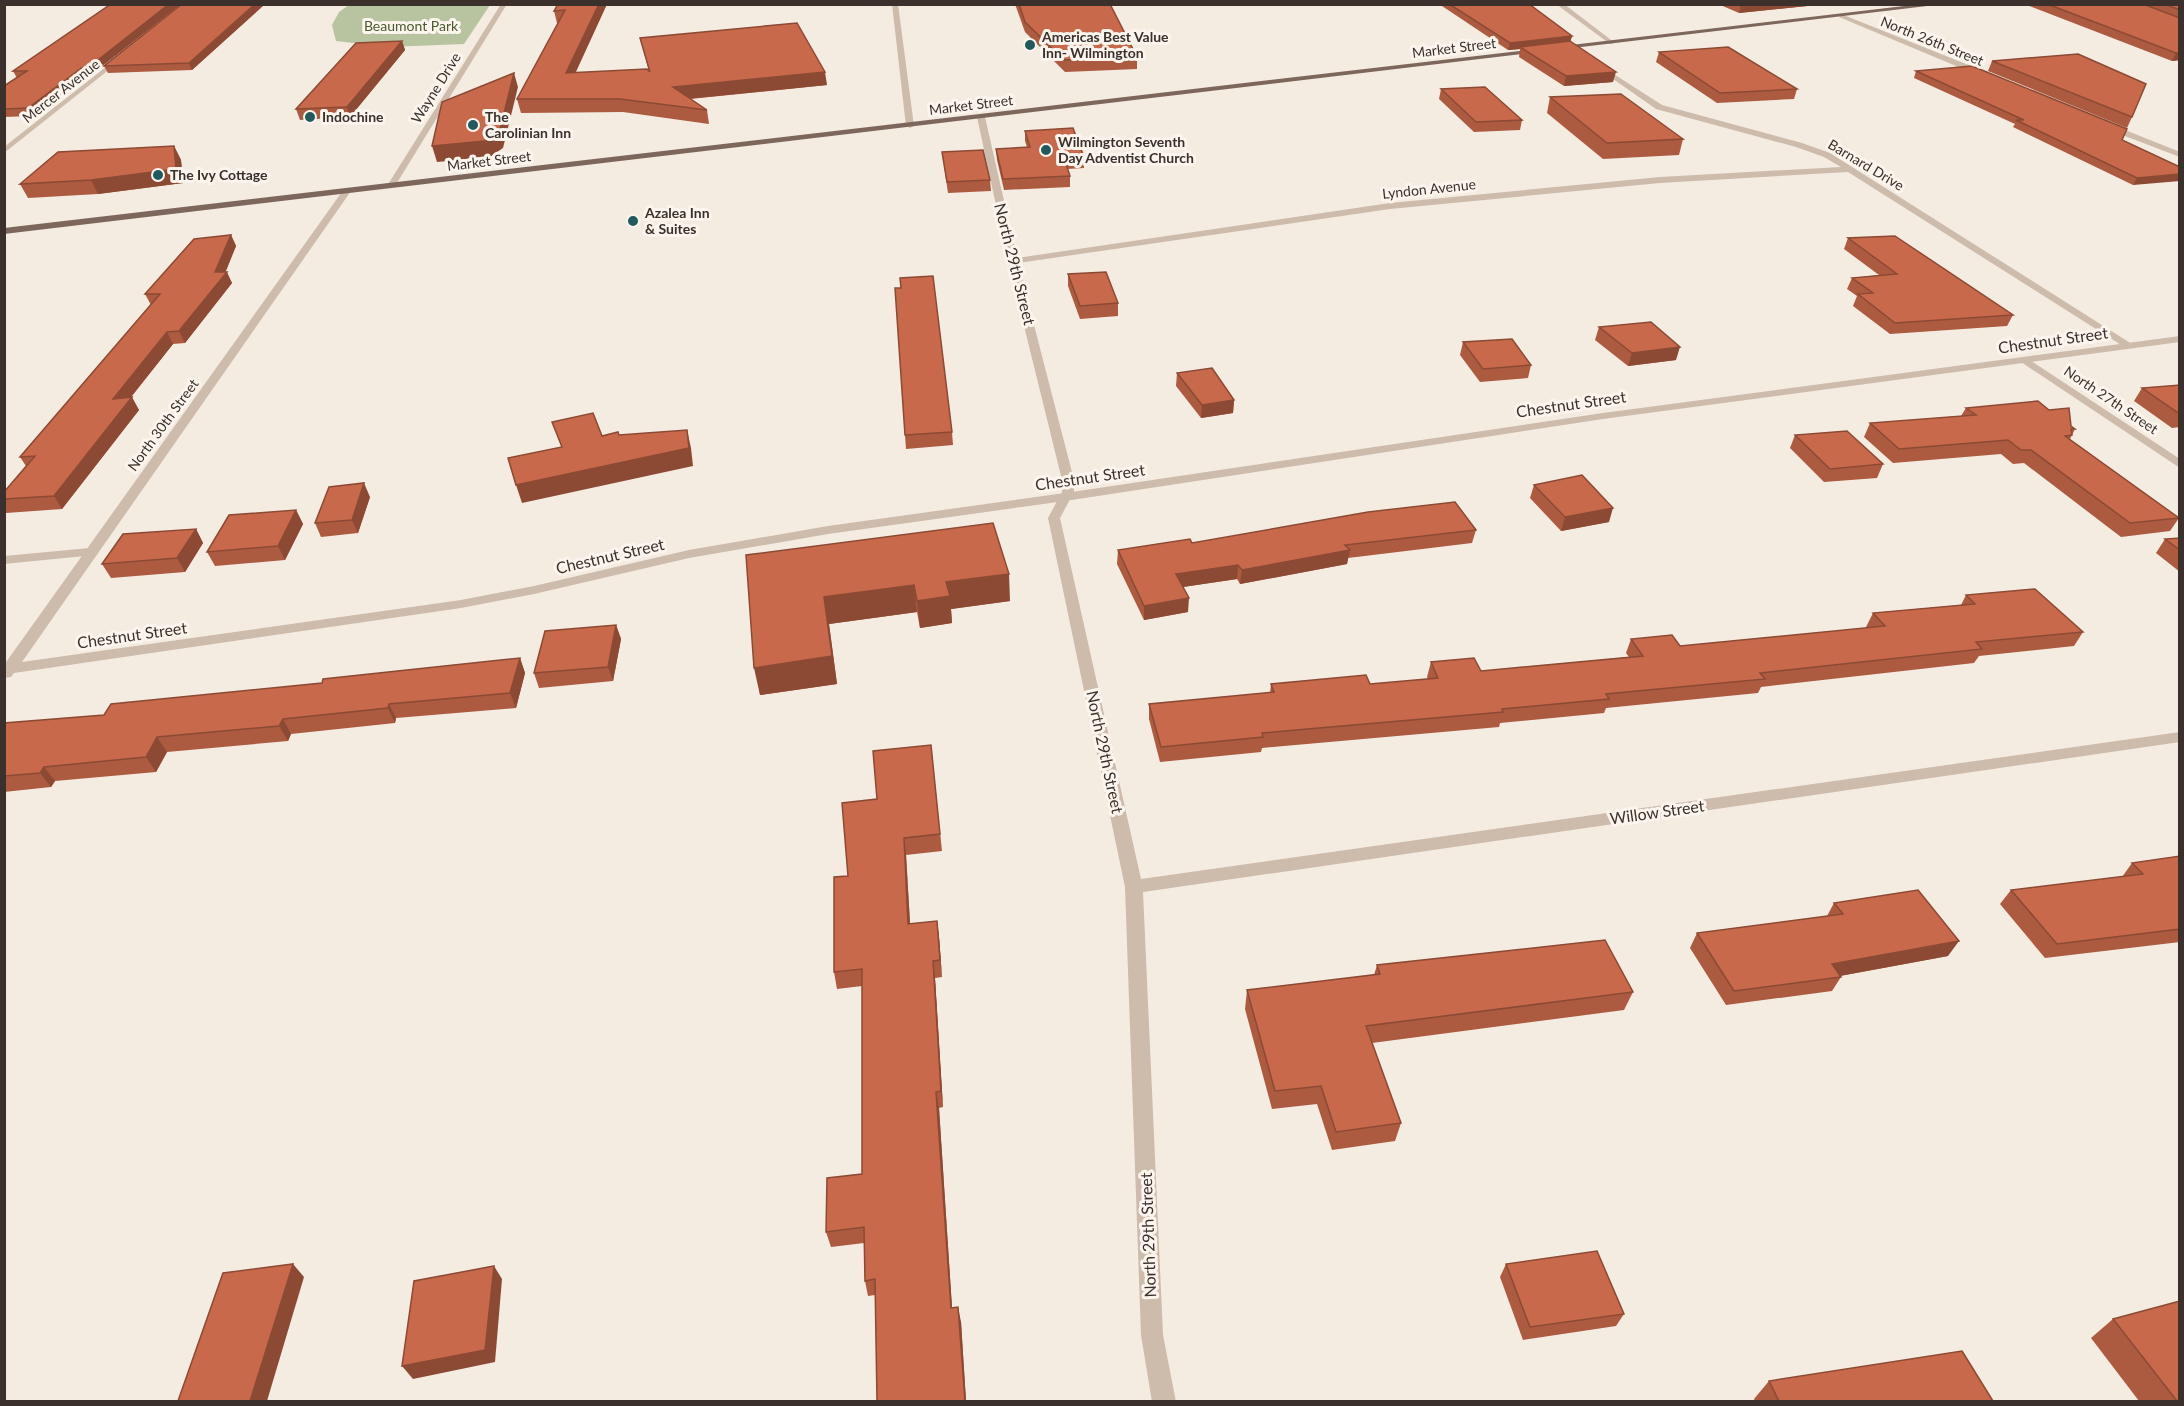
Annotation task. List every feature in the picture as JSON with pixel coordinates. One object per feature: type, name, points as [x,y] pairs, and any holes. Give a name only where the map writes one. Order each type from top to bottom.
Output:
[{"type":"main road","name":"Market Street","points":[[4,231],[1941,4]]},
{"type":"street","name":"Wayne Drive","points":[[391,186],[504,4]]},
{"type":"street","points":[[895,4],[910,126]]},
{"type":"street","points":[[1559,4],[1612,43]]},
{"type":"street","name":"North 26th Street","points":[[1841,16],[1993,79]]},
{"type":"street","name":"Mercer Avenue","points":[[4,151],[134,48]]},
{"type":"street","points":[[1571,48],[1581,55]]},
{"type":"street","name":"Barnard Drive","points":[[1591,61],[1659,107],[1799,145],[1827,155],[2130,346]]},
{"type":"street","name":"North 29th Street","points":[[981,117],[1013,261],[1068,480],[1065,497],[1054,518],[1134,887],[1152,1335],[1164,1401]]},
{"type":"street","points":[[2103,124],[2180,155]]},
{"type":"street","name":"Lyndon Avenue","points":[[1013,261],[1390,206],[1660,180],[1851,169]]},
{"type":"street","name":"North 30th Street","points":[[7,672],[347,191]]},
{"type":"street","name":"Chestnut Street","points":[[7,672],[417,611],[534,590],[758,541],[1603,416],[2180,339]]},
{"type":"street","name":"North 27th Street","points":[[2025,360],[2180,465]]},
{"type":"street","points":[[4,560],[90,552]]},
{"type":"street","name":"Willow Street","points":[[1134,887],[2180,737]]},
{"type":"green space","name":"Beaumont Park","points":[[349,5],[490,5],[464,44],[389,47],[336,41],[332,25],[339,12]]},
{"type":"building","points":[[111,4],[169,4],[89,67],[83,67],[28,108],[4,109],[4,86],[27,71],[13,71]]},
{"type":"building","points":[[182,4],[255,4],[189,63],[104,66]]},
{"type":"building","points":[[558,4],[599,4],[566,73],[647,69],[650,72],[640,38],[797,23],[825,72],[673,87],[707,110],[620,99],[517,99],[565,10],[554,11]]},
{"type":"building","points":[[1019,4],[1110,4],[1137,57],[1064,60],[1025,22]]},
{"type":"building","points":[[1449,4],[1529,4],[1572,36],[1510,43]]},
{"type":"building","points":[[2047,4],[2143,4],[2180,18],[2180,53],[2176,53]]},
{"type":"building","points":[[2164,4],[2180,4],[2180,10]]},
{"type":"building","points":[[402,41],[347,107],[296,109],[356,43]]},
{"type":"building","points":[[1570,41],[1616,72],[1566,76],[1520,47]]},
{"type":"building","points":[[1728,47],[1797,89],[1720,93],[1659,52]]},
{"type":"building","points":[[2078,54],[2146,84],[2132,117],[1992,61]]},
{"type":"building","points":[[1972,66],[2127,129],[2122,140],[2180,167],[2180,174],[2137,178],[2016,120],[2024,120],[1916,71]]},
{"type":"building","points":[[514,73],[499,133],[485,141],[432,146],[442,102]]},
{"type":"building","points":[[1485,87],[1522,120],[1476,122],[1441,89]]},
{"type":"building","points":[[1621,94],[1683,139],[1607,143],[1550,97]]},
{"type":"building","points":[[1073,128],[1084,157],[1064,158],[1070,176],[1003,179],[996,149],[1030,147],[1025,131]]},
{"type":"building","points":[[174,146],[176,169],[91,180],[20,184],[58,152]]},
{"type":"building","points":[[983,150],[990,180],[947,182],[942,152]]},
{"type":"building","points":[[231,235],[215,272],[227,272],[179,331],[167,332],[113,399],[132,397],[54,496],[4,499],[4,492],[35,456],[20,457],[160,294],[145,294],[194,239]]},
{"type":"building","points":[[1895,236],[2013,315],[1895,323],[1858,294],[1873,293],[1852,278],[1897,274],[1848,238]]},
{"type":"building","points":[[1106,272],[1118,303],[1080,306],[1068,274]]},
{"type":"building","points":[[933,276],[952,432],[905,435],[895,288],[901,288],[900,278]]},
{"type":"building","points":[[1651,322],[1680,347],[1632,353],[1599,327]]},
{"type":"building","points":[[1512,339],[1531,365],[1483,369],[1463,342]]},
{"type":"building","points":[[1212,368],[1234,400],[1202,405],[1177,373]]},
{"type":"building","points":[[2180,385],[2180,414],[2142,388]]},
{"type":"building","points":[[2038,401],[2049,410],[2069,408],[2071,426],[2075,429],[2071,429],[2072,435],[2065,436],[2179,518],[2130,523],[2031,450],[2021,450],[2008,440],[1899,449],[1870,423],[1976,415],[1966,408]]},
{"type":"building","points":[[593,413],[602,436],[618,432],[619,435],[687,430],[689,448],[516,485],[508,458],[562,447],[552,422]]},
{"type":"building","points":[[1847,431],[1883,464],[1830,469],[1795,435]]},
{"type":"building","points":[[1582,475],[1613,508],[1565,517],[1534,485]]},
{"type":"building","points":[[364,483],[352,520],[315,523],[329,487]]},
{"type":"building","points":[[1455,502],[1476,530],[1345,545],[1350,550],[1242,570],[1238,565],[1176,574],[1189,598],[1144,606],[1118,550],[1190,539],[1192,543],[1368,512]]},
{"type":"building","points":[[296,510],[278,546],[207,552],[229,515]]},
{"type":"building","points":[[993,523],[1009,574],[946,582],[950,596],[917,601],[914,585],[824,597],[832,656],[754,668],[746,555]]},
{"type":"building","points":[[196,529],[177,558],[102,564],[123,534]]},
{"type":"building","points":[[2180,538],[2180,550],[2165,539]]},
{"type":"building","points":[[2035,589],[2083,632],[1976,642],[1982,649],[1760,673],[1765,679],[1606,694],[1609,699],[1502,709],[1503,712],[1262,733],[1263,737],[1161,747],[1149,704],[1274,692],[1271,684],[1366,675],[1370,684],[1438,678],[1431,662],[1474,658],[1481,671],[1643,656],[1631,639],[1672,635],[1680,646],[1885,626],[1873,613],[1975,604],[1966,595]]},
{"type":"building","points":[[616,625],[608,667],[534,673],[545,631]]},
{"type":"building","points":[[520,658],[510,693],[389,704],[388,708],[283,719],[279,726],[157,737],[146,757],[44,767],[40,773],[4,776],[4,723],[104,715],[111,704],[322,683],[323,679]]},
{"type":"building","points":[[931,745],[940,834],[904,838],[908,924],[937,921],[940,960],[933,961],[941,1091],[936,1092],[951,1308],[958,1307],[965,1401],[877,1401],[875,1279],[865,1281],[864,1227],[826,1232],[827,1178],[862,1174],[862,969],[834,972],[834,877],[848,876],[842,803],[877,799],[873,751]]},
{"type":"building","points":[[2180,856],[2180,929],[2057,944],[2011,890],[2143,874],[2132,863]]},
{"type":"building","points":[[1918,890],[1959,941],[1832,964],[1841,977],[1734,991],[1697,933],[1843,914],[1834,903]]},
{"type":"building","points":[[1605,940],[1633,992],[1366,1026],[1401,1123],[1336,1132],[1321,1086],[1275,1091],[1247,990],[1380,974],[1377,965]]},
{"type":"building","points":[[1597,1251],[1624,1314],[1530,1327],[1506,1264]]},
{"type":"building","points":[[293,1264],[250,1401],[178,1401],[223,1273]]},
{"type":"building","points":[[494,1266],[485,1350],[402,1366],[414,1281]]},
{"type":"building","points":[[2180,1301],[2180,1401],[2177,1401],[2113,1319]]},
{"type":"building","points":[[1962,1351],[1993,1401],[1779,1401],[1769,1381]]},
{"type":"place","name":"Americas Best Value Inn- Wilmington","points":[[1030,45]]},
{"type":"place","name":"Indochine","points":[[310,117]]},
{"type":"place","name":"The Carolinian Inn","points":[[473,125]]},
{"type":"place","name":"Wilmington Seventh Day Adventist Church","points":[[1046,150]]},
{"type":"place","name":"The Ivy Cottage","points":[[158,175]]},
{"type":"place","name":"Azalea Inn & Suites","points":[[633,221]]}]
